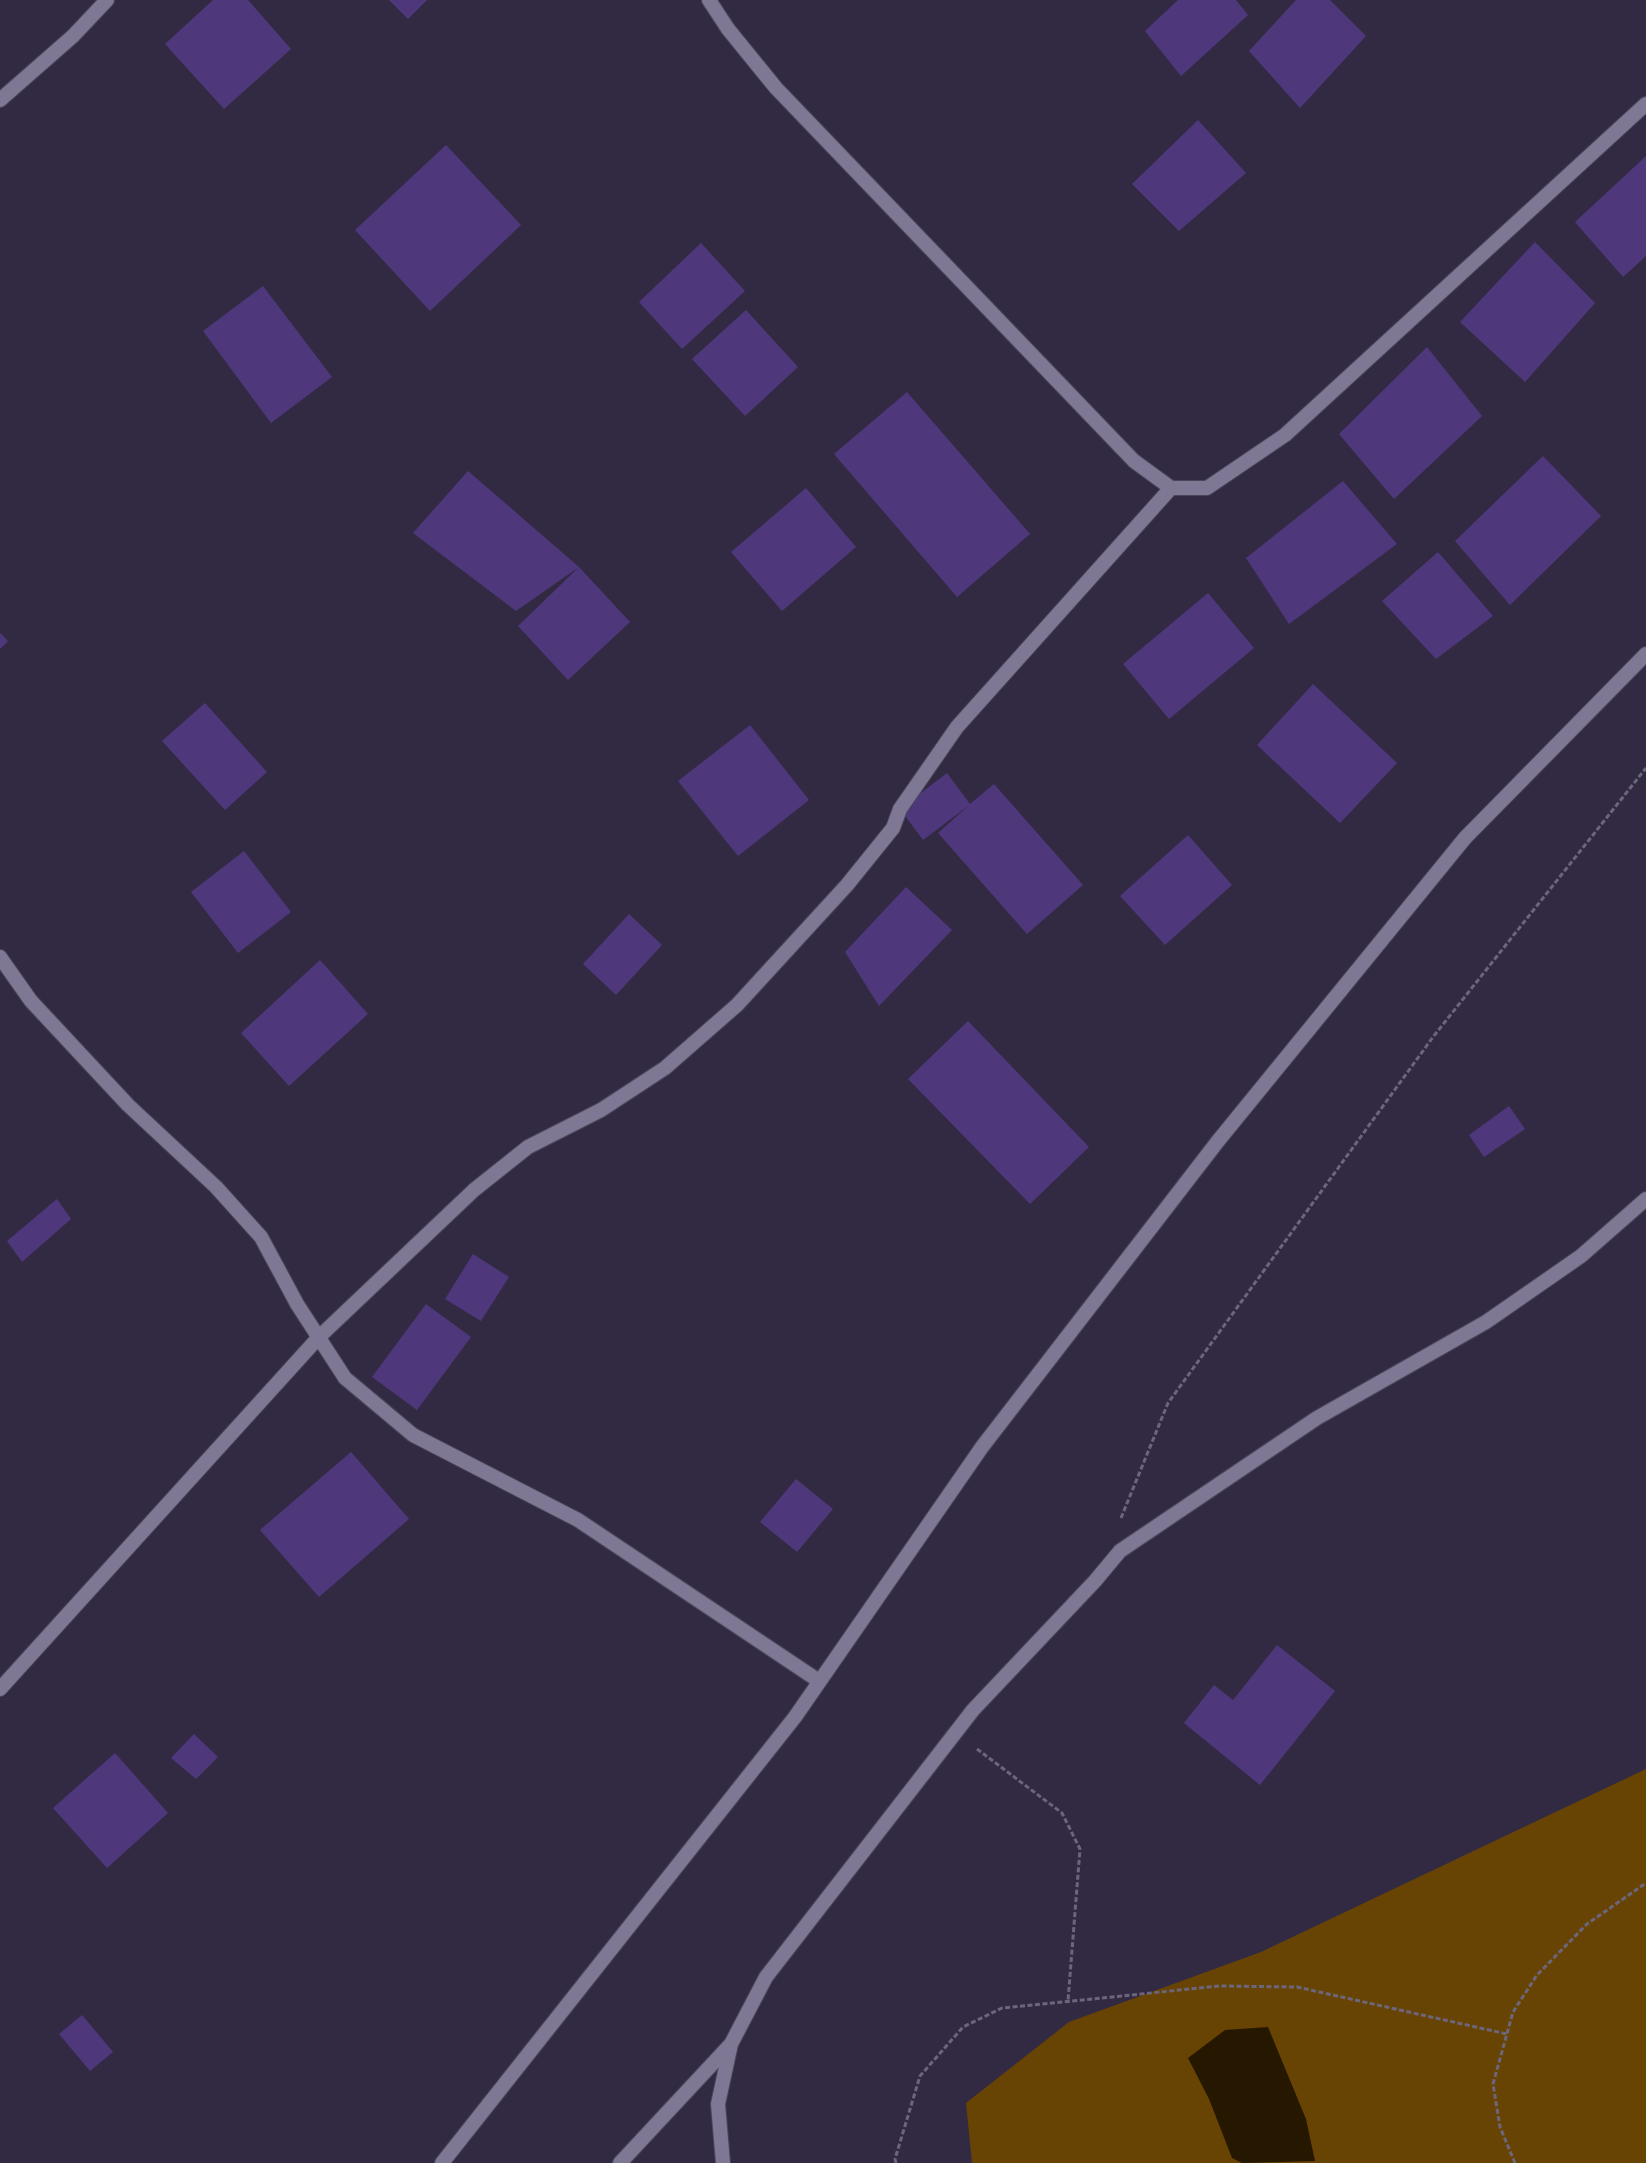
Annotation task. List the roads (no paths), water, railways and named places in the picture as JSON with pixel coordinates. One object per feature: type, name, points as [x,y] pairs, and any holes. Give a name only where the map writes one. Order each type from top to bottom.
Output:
[{"type":"street","points":[[0,100],[73,36],[106,0]]},
{"type":"street","points":[[709,0],[728,29],[776,88],[1134,461],[1171,488],[1207,488],[1286,435],[1646,104]]},
{"type":"street","points":[[0,1689],[319,1337],[481,1184],[528,1147],[601,1110],[665,1068],[738,1005],[847,885],[893,828],[900,809],[957,727],[1171,488]]},
{"type":"street","points":[[442,2163],[788,1725],[982,1447],[1218,1141],[1466,838],[1646,654]]},
{"type":"street","points":[[0,957],[31,1001],[44,1015],[128,1105],[216,1187],[261,1237],[296,1304],[345,1378],[413,1435],[578,1520],[819,1681]]},
{"type":"street","points":[[723,2163],[718,2104],[731,2044],[766,1977],[973,1710],[1095,1581],[1120,1551],[1317,1418],[1486,1322],[1581,1256],[1646,1199]]},
{"type":"street","points":[[620,2163],[731,2044]]}]
